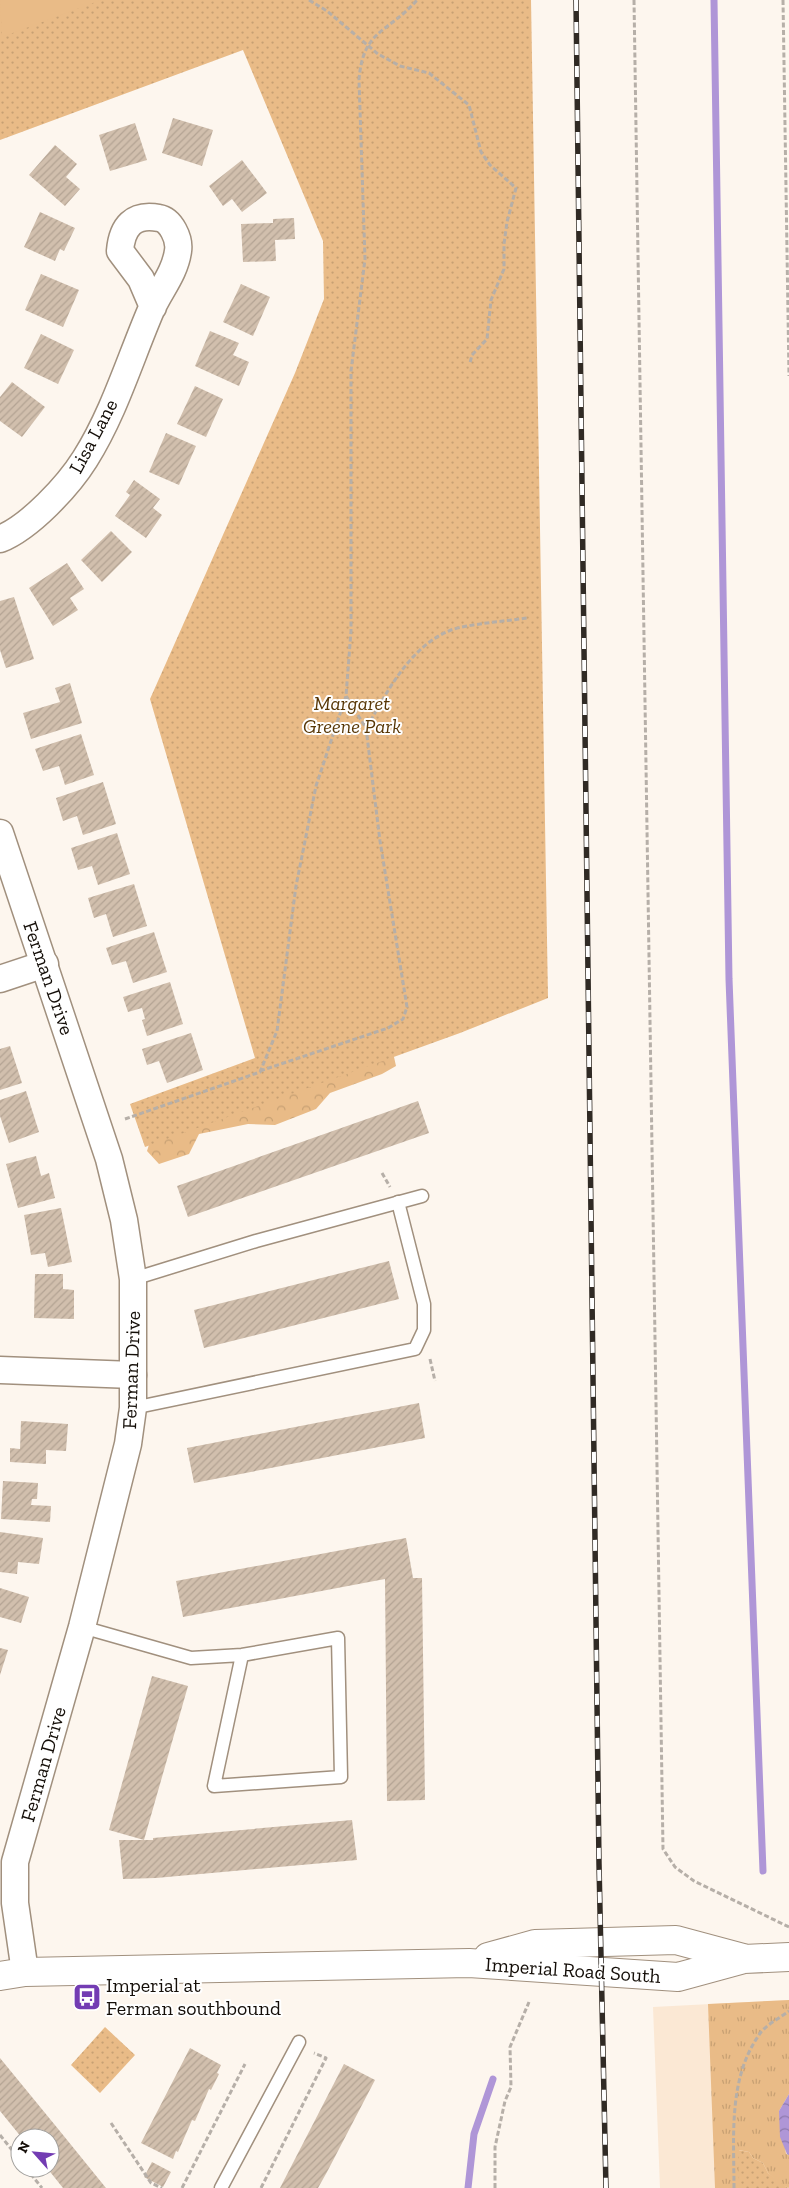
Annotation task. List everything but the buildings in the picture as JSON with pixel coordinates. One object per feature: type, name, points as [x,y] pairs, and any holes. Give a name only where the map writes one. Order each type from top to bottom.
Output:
[{"type":"street","name":"Lisa Lane","points":[[0,539],[37,514],[63,488],[84,460],[100,431],[152,307]]},
{"type":"street","name":"Ferman Drive","points":[[0,833],[109,1159],[124,1220],[133,1279],[133,1408],[128,1444],[120,1483],[82,1627],[15,1862],[13,1974]]},
{"type":"street","points":[[0,979],[45,964]]},
{"type":"street","points":[[0,1370],[133,1375]]},
{"type":"street","name":"Imperial Road South","points":[[469,1963],[536,1944],[676,1940],[744,1958]]},
{"type":"street","name":"Imperial Road South","points":[[469,1963],[678,1977],[744,1958],[789,1956]]},
{"type":"street","points":[[13,1974],[469,1963]]},
{"type":"lane","points":[[133,1279],[256,1241],[422,1196]]},
{"type":"lane","points":[[133,1408],[414,1349],[424,1330],[424,1304],[398,1202]]},
{"type":"lane","points":[[82,1627],[190,1658],[242,1655],[338,1638],[341,1777],[214,1786],[242,1655]]},
{"type":"lane","points":[[221,2188],[299,2042]]},
{"type":"path","points":[[309,0],[328,11],[367,45],[400,66],[429,73],[469,105],[481,152],[490,165],[516,188],[507,222],[504,244],[504,269],[490,300],[487,339],[472,355],[470,364]]},
{"type":"path","points":[[260,1072],[277,1031],[296,886],[316,786],[346,696],[350,631],[351,371],[365,260],[364,176],[358,80],[362,54],[367,45],[379,32],[405,13],[417,0]]},
{"type":"path","points":[[634,0],[648,790],[663,1849],[675,1867],[694,1880],[789,1927]]},
{"type":"path","points":[[784,0],[789,376]]},
{"type":"path","points":[[366,728],[396,675],[432,642],[451,630],[527,618]]},
{"type":"path","points":[[125,1119],[388,1028],[403,1019],[407,1007],[380,841],[366,728],[346,696]]},
{"type":"path","points":[[495,2188],[495,2147],[505,2100],[511,2087],[510,2047],[529,2002]]},
{"type":"path","points":[[734,2188],[733,2115],[736,2091],[746,2062],[759,2034],[789,2011]]},
{"type":"path","points":[[261,2188],[326,2058],[314,2053]]},
{"type":"path","points":[[182,2188],[245,2064]]},
{"type":"path","points":[[111,2123],[151,2183],[162,2188]]},
{"type":"path","points":[[0,2136],[10,2148]]},
{"type":"path","points":[[34,2178],[42,2188]]},
{"type":"shaded area","points":[[789,2000],[789,2188],[660,2188],[653,2007]]},
{"type":"green space","name":"Margaret Greene Park","points":[[0,0],[531,0],[548,998],[460,1033],[145,1147],[130,1104],[255,1058],[150,699],[295,373],[324,299],[323,241],[243,50],[0,140]]},
{"type":"green space","points":[[0,0],[101,0],[2,37]]},
{"type":"green space","points":[[392,1048],[396,1066],[382,1074],[330,1093],[316,1109],[275,1125],[248,1124],[199,1134],[189,1154],[159,1164],[147,1151],[159,1113]]},
{"type":"green space","points":[[789,2000],[789,2094],[779,2111],[786,2154],[789,2155],[789,2188],[780,2184],[768,2173],[763,2163],[753,2158],[749,2152],[739,2150],[739,2188],[715,2188],[708,2004]]},
{"type":"green space","points":[[105,2027],[135,2055],[100,2093],[71,2065]]},
{"type":"green space","points":[[738,2150],[749,2152],[753,2158],[763,2163],[768,2173],[788,2188],[739,2188]]},
{"type":"water","points":[[789,2094],[789,2155],[780,2137],[779,2111]]},
{"type":"waterway","points":[[714,0],[729,979],[763,1871]]},
{"type":"waterway","points":[[468,2188],[474,2134],[493,2079]]},
{"type":"railway","points":[[576,0],[599,1864],[606,2188]]},
{"type":"place","name":"Imperial at Ferman southbound","points":[[87,1997]]}]
